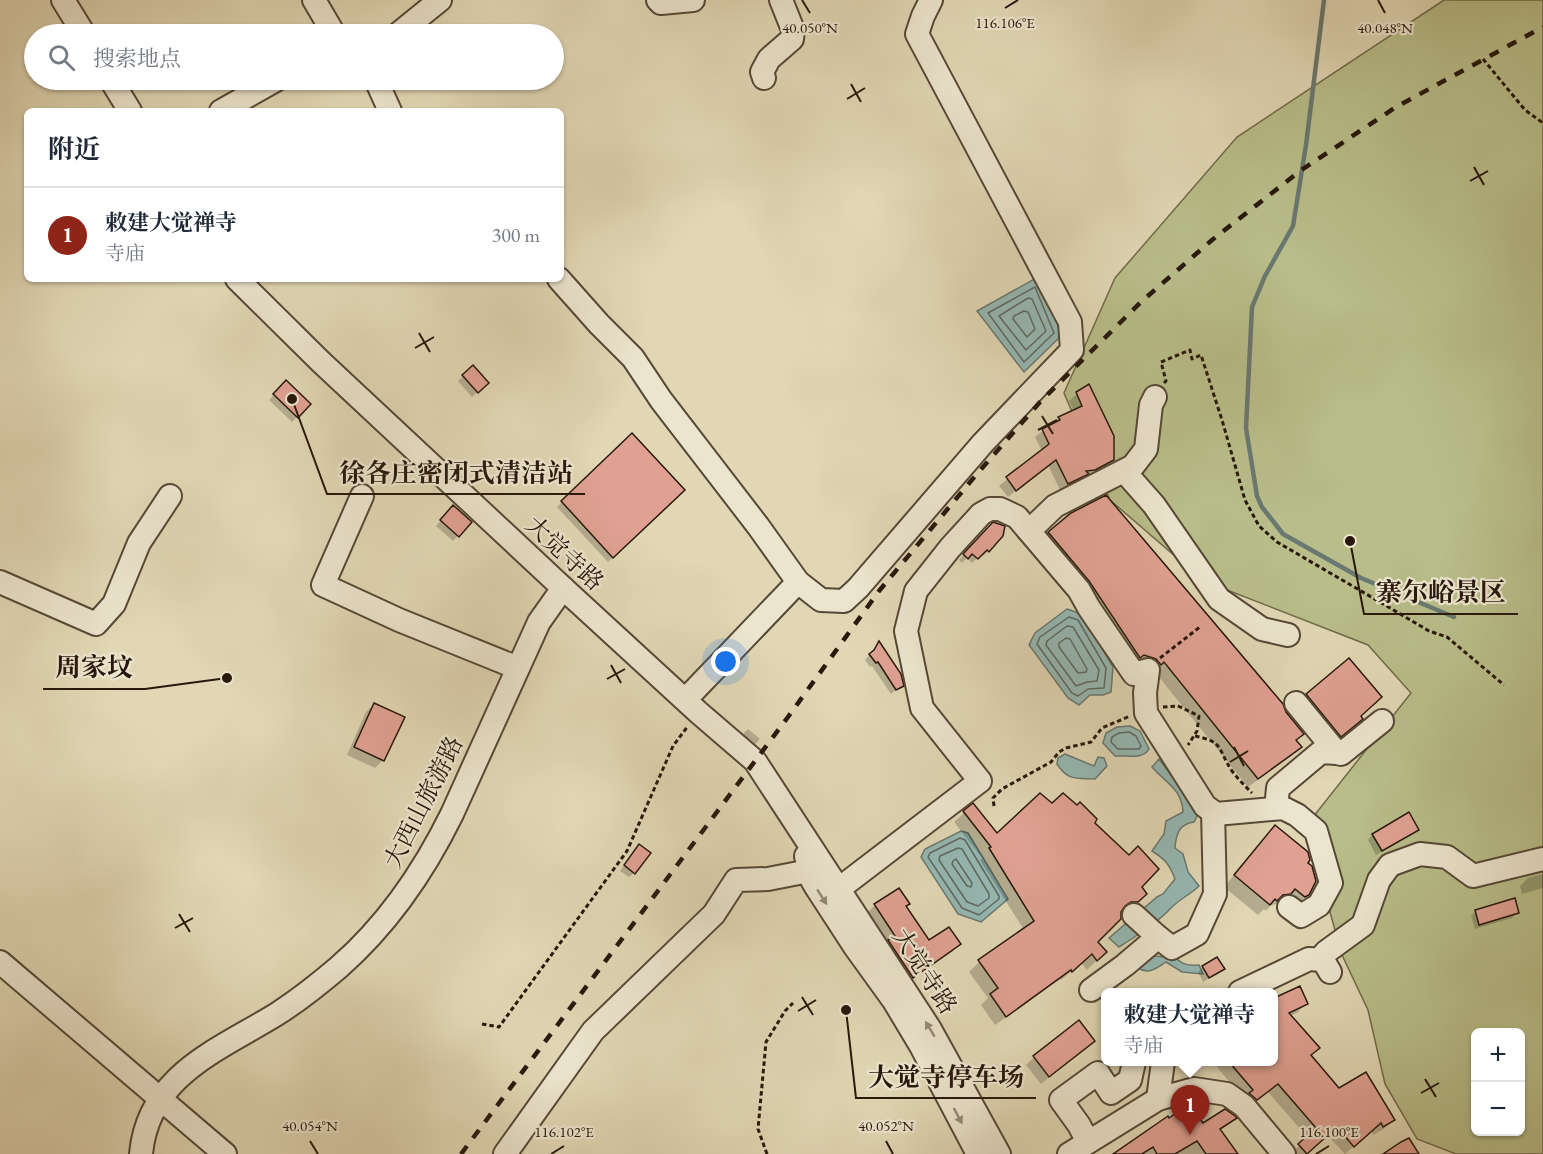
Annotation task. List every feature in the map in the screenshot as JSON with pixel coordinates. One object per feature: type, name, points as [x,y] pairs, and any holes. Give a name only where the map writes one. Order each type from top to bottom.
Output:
[{"type":"street","points":[[63,0],[78,24]]},
{"type":"street","points":[[314,0],[328,24]]},
{"type":"street","points":[[410,24],[440,0]]},
{"type":"street","points":[[658,0],[661,3],[693,0]]},
{"type":"street","points":[[764,78],[762,72],[769,58],[792,39],[793,30],[781,0]]},
{"type":"street","points":[[562,282],[633,358],[661,400],[798,582],[821,600],[844,601],[858,588],[983,443],[1072,350],[1070,322],[917,34],[931,0]]},
{"type":"street","points":[[117,90],[128,108]]},
{"type":"street","points":[[226,108],[258,90]]},
{"type":"street","points":[[381,90],[389,108]]},
{"type":"street","name":"大觉寺路","points":[[240,282],[321,362],[563,588],[755,761],[930,1029],[999,1154]]},
{"type":"street","points":[[1029,531],[1055,506],[1133,466],[1146,449],[1151,405],[1155,397]]},
{"type":"street","points":[[1124,471],[1154,505],[1219,599],[1262,629],[1288,635]]},
{"type":"street","points":[[0,582],[100,630],[114,604],[139,543],[170,496]]},
{"type":"street","points":[[362,496],[323,585],[399,620],[518,668]]},
{"type":"street","points":[[840,888],[980,781],[922,708],[906,631],[916,591],[981,514],[990,509],[1000,509],[1017,517],[1079,590],[1134,674],[1148,670],[1145,693],[1146,710],[1152,724],[1205,806],[1216,814],[1282,808],[1297,815],[1316,831],[1331,883],[1319,905],[1301,916],[1288,907]]},
{"type":"street","points":[[692,705],[798,582]]},
{"type":"street","name":"大西山旅游路","points":[[141,1154],[146,1126],[160,1100],[177,1078],[190,1067],[278,1013],[349,958],[409,889],[437,844],[539,622],[563,588]]},
{"type":"street","points":[[1296,703],[1336,753]]},
{"type":"street","points":[[1267,809],[1278,788],[1321,752],[1341,754],[1382,721]]},
{"type":"street","points":[[1134,915],[1172,948],[1197,934],[1215,894],[1213,812]]},
{"type":"street","name":"大觉寺路","points":[[795,823],[816,887],[894,1001],[921,1046],[978,1154]]},
{"type":"street","points":[[1250,988],[1309,959],[1325,966],[1326,952],[1363,925],[1380,880],[1390,866],[1420,854],[1447,857],[1473,876],[1543,859]]},
{"type":"street","points":[[505,1154],[592,1031],[714,914],[736,880],[768,879],[809,871]]},
{"type":"street","points":[[1091,990],[1158,937]]},
{"type":"street","points":[[0,962],[225,1154]]},
{"type":"street","points":[[1088,1142],[1061,1100],[1098,1073],[1111,1093],[1130,1080],[1133,1066]]},
{"type":"street","points":[[1158,1099],[1162,1066]]},
{"type":"street","points":[[1068,1154],[1158,1099],[1194,1089],[1227,1094],[1244,1106],[1284,1154]]},
{"type":"path","points":[[1483,59],[1525,110],[1543,123]]},
{"type":"path","points":[[1155,397],[1166,381],[1161,362],[1190,350],[1192,359],[1201,355],[1245,500],[1259,526],[1277,542],[1429,631],[1447,637],[1504,685]]},
{"type":"path","points":[[1148,670],[1167,651],[1200,627]]},
{"type":"path","points":[[482,1024],[499,1027],[627,852],[692,705]]},
{"type":"path","points":[[994,806],[993,798],[997,792],[1051,762],[1059,752],[1091,742],[1102,728],[1155,707],[1179,706],[1199,716],[1195,736],[1175,760]]},
{"type":"path","points":[[1195,736],[1209,739],[1220,746],[1232,771],[1267,809]]},
{"type":"path","points":[[767,1154],[758,1130],[766,1042],[785,1011],[793,1003]]},
{"type":"green space","points":[[1444,0],[1543,0],[1543,1154],[1456,1154],[1417,1139],[1385,1084],[1368,1010],[1342,955],[1306,826],[1411,693],[1368,645],[1204,581],[1110,500],[1064,393],[1115,278],[1237,137]]},
{"type":"water","points":[[1038,277],[1062,335],[1024,372],[977,311]]},
{"type":"water","points":[[1067,609],[1082,614],[1113,667],[1111,692],[1103,695],[1090,695],[1079,705],[1068,698],[1029,645],[1035,633]]},
{"type":"water","points":[[1130,726],[1140,731],[1149,749],[1139,756],[1115,756],[1103,743],[1106,733],[1117,727]]},
{"type":"water","points":[[1065,754],[1094,766],[1098,757],[1104,758],[1107,766],[1095,779],[1073,778],[1057,764],[1058,758]]},
{"type":"water","points":[[1159,759],[1199,812],[1194,822],[1179,830],[1175,848],[1183,854],[1188,872],[1199,886],[1154,924],[1119,947],[1109,938],[1163,894],[1175,879],[1166,863],[1152,851],[1164,834],[1166,821],[1183,812],[1176,792],[1152,767]]},
{"type":"water","points":[[961,831],[968,833],[1008,899],[981,922],[958,914],[921,857],[925,849]]},
{"type":"water","points":[[1172,954],[1184,964],[1199,965],[1203,974],[1182,972],[1166,962],[1149,971],[1138,968],[1145,955],[1165,957]]},
{"type":"building","points":[[473,365],[489,383],[478,393],[462,375]]},
{"type":"building","points":[[286,380],[311,404],[298,418],[273,394]]},
{"type":"building","points":[[1089,384],[1114,436],[1114,460],[1095,470],[1086,471],[1089,474],[1068,484],[1056,460],[1016,491],[1006,477],[1049,444],[1042,429],[1060,420],[1058,417],[1082,406],[1076,392]]},
{"type":"building","points":[[632,433],[685,490],[613,558],[561,501]]},
{"type":"building","points":[[1106,495],[1283,704],[1286,712],[1304,734],[1296,740],[1302,747],[1258,779],[1164,662],[1161,665],[1156,659],[1144,655],[1140,658],[1089,581],[1048,532],[1071,513]]},
{"type":"building","points":[[453,505],[472,522],[459,537],[440,520]]},
{"type":"building","points":[[993,522],[1005,526],[1003,536],[989,552],[987,550],[978,559],[972,554],[968,559],[963,554]]},
{"type":"building","points":[[879,641],[901,674],[904,686],[896,690],[878,662],[876,663],[869,654]]},
{"type":"building","points":[[1349,658],[1382,697],[1361,716],[1363,719],[1341,737],[1306,694]]},
{"type":"building","points":[[374,703],[405,717],[384,761],[354,747]]},
{"type":"building","points":[[1040,793],[1052,803],[1063,793],[1077,805],[1080,802],[1097,819],[1095,823],[1129,855],[1138,846],[1159,869],[1142,887],[1147,894],[1138,902],[1131,902],[1125,906],[1121,912],[1121,919],[1098,942],[1107,952],[1097,961],[1092,954],[1072,972],[1071,970],[1006,1017],[990,994],[998,988],[978,960],[1034,921],[989,848],[991,847],[963,811],[973,803],[997,833]]},
{"type":"building","points":[[1409,812],[1419,830],[1382,851],[1372,834]]},
{"type":"building","points":[[1275,825],[1308,852],[1310,860],[1308,863],[1312,866],[1316,881],[1309,895],[1305,897],[1295,889],[1291,894],[1283,895],[1277,901],[1275,899],[1270,905],[1234,875]]},
{"type":"building","points":[[639,844],[651,853],[635,874],[624,865]]},
{"type":"building","points":[[899,888],[910,904],[906,906],[929,940],[949,927],[961,944],[913,978],[888,940],[895,936],[874,904]]},
{"type":"building","points":[[1515,898],[1519,913],[1479,925],[1475,910]]},
{"type":"building","points":[[1217,957],[1225,969],[1209,978],[1202,966]]},
{"type":"building","points":[[1300,986],[1308,1004],[1289,1013],[1320,1048],[1311,1055],[1339,1088],[1366,1072],[1395,1120],[1383,1127],[1381,1123],[1354,1147],[1337,1127],[1307,1154],[1298,1144],[1316,1128],[1278,1084],[1257,1100],[1249,1093],[1253,1090],[1232,1066],[1278,1066],[1278,996]]},
{"type":"building","points":[[1079,1020],[1095,1041],[1049,1077],[1033,1056]]},
{"type":"building","points":[[1189,1104],[1203,1123],[1225,1109],[1237,1118],[1220,1129],[1238,1154],[1206,1154],[1197,1141],[1175,1154],[1157,1154],[1153,1147],[1142,1154],[1113,1154],[1168,1116],[1169,1118]]},
{"type":"building","points":[[1409,1138],[1419,1154],[1383,1154],[1401,1142]]},
{"type":"waterway","points":[[1324,0],[1306,145],[1293,226],[1265,276],[1252,307],[1246,428],[1257,496],[1262,507],[1283,534],[1361,578],[1454,617]]},
{"type":"railway","points":[[461,1154],[788,717],[879,591],[1040,402],[1141,302],[1212,240],[1300,171],[1396,107],[1543,27]]},
{"type":"place","name":"徐各庄密闭式清洁站","points":[[292,399]]},
{"type":"place","name":"寨尔峪景区","points":[[1350,541]]},
{"type":"place","name":"周家坟","points":[[227,678]]},
{"type":"place","name":"大觉寺停车场","points":[[846,1010]]},
{"type":"place","name":"敕建大觉禅寺","points":[[1190,1135]]}]
